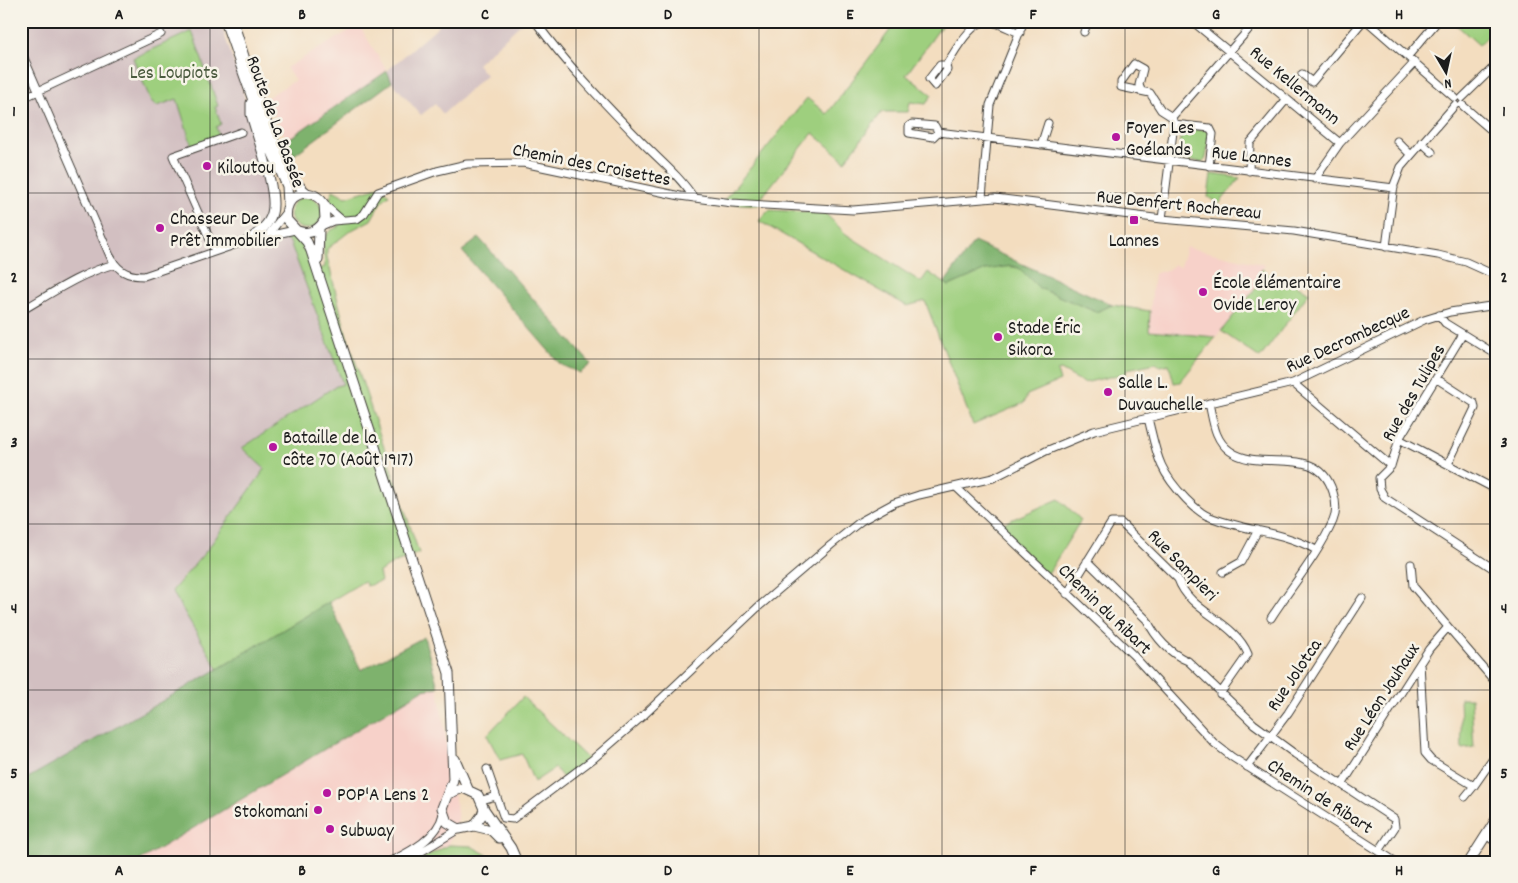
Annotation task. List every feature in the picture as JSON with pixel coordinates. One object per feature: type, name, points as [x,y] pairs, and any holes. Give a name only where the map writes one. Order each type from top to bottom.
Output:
[{"type":"main road","name":"Route de La Bassée","points":[[225,21],[268,143],[287,186],[287,208]]},
{"type":"main road","name":"Route de La Bassée","points":[[233,21],[274,141],[293,180],[307,193]]},
{"type":"main road","points":[[249,240],[268,222],[273,212],[274,197],[250,114],[252,97]]},
{"type":"main road","points":[[318,273],[317,243],[320,227],[326,216],[324,204],[317,196],[307,193],[296,195],[287,208],[288,222],[307,242],[444,654],[450,682],[453,780],[443,803],[443,814],[449,824],[459,829],[474,826],[491,830],[511,848]]},
{"type":"main road","points":[[297,231],[307,233],[320,227]]},
{"type":"main road","points":[[453,751],[468,788],[483,804],[511,848],[517,862]]},
{"type":"main road","points":[[448,794],[458,788],[468,788]]},
{"type":"main road","points":[[474,826],[482,815],[483,804]]},
{"type":"main road","points":[[1469,862],[1497,818]]},
{"type":"street","points":[[535,21],[578,75],[643,143],[675,172],[694,198]]},
{"type":"street","points":[[982,198],[990,105],[1024,21]]},
{"type":"street","points":[[1084,32],[1088,21]]},
{"type":"street","name":"Rue Kellermann","points":[[1192,21],[1340,143]]},
{"type":"street","points":[[1162,219],[1173,120],[1256,21]]},
{"type":"street","points":[[1302,74],[1312,82],[1363,21]]},
{"type":"street","points":[[1367,21],[1497,135]]},
{"type":"street","points":[[946,65],[973,29],[981,23],[990,22],[1020,33]]},
{"type":"street","points":[[1408,56],[1436,23]]},
{"type":"street","points":[[21,99],[161,34]]},
{"type":"street","points":[[21,51],[110,256],[119,270],[130,276],[144,276],[269,234],[297,231]]},
{"type":"street","points":[[1315,179],[1340,143],[1415,62]]},
{"type":"street","points":[[1386,247],[1394,188],[1400,167],[1458,102],[1497,64]]},
{"type":"street","points":[[1141,90],[1150,93],[1161,110],[1173,120],[1210,128],[1213,134],[1209,166]]},
{"type":"street","points":[[1249,171],[1250,143],[1286,100]]},
{"type":"street","points":[[1041,145],[1048,123]]},
{"type":"street","points":[[215,251],[173,156],[241,132]]},
{"type":"street","name":"Rue Lannes","points":[[938,132],[1394,188]]},
{"type":"street","points":[[1397,141],[1410,154]]},
{"type":"street","points":[[1421,142],[1432,152]]},
{"type":"street","name":"Chemin des Croisettes","points":[[320,227],[333,221],[351,221],[360,217],[375,195],[386,188],[437,171],[467,164],[499,162],[541,166],[694,198],[761,206],[853,210]]},
{"type":"street","name":"Rue Denfert Rochereau","points":[[853,210],[982,198],[1012,199],[1162,219],[1294,231],[1466,262],[1497,276]]},
{"type":"street","points":[[324,204],[342,220]]},
{"type":"street","points":[[269,234],[287,208]]},
{"type":"street","points":[[21,311],[83,274],[115,264]]},
{"type":"street","name":"Rue Decrombecque","points":[[496,796],[504,818],[509,820],[563,782],[645,714],[757,608],[861,521],[894,503],[919,494],[957,488],[1009,472],[1076,438],[1293,382],[1404,328],[1439,315],[1497,305]]},
{"type":"street","points":[[1439,315],[1445,323],[1497,355]]},
{"type":"street","name":"Rue des Tulipes","points":[[1463,334],[1399,439],[1391,466],[1379,478],[1380,488],[1385,498],[1497,571]]},
{"type":"street","points":[[1437,379],[1474,403],[1475,408],[1448,464]]},
{"type":"street","points":[[1293,382],[1391,466]]},
{"type":"street","points":[[1209,403],[1215,430],[1229,450],[1240,456],[1302,462],[1315,466],[1330,483],[1336,502],[1334,519],[1271,618]]},
{"type":"street","points":[[1148,418],[1160,464],[1169,481],[1197,509],[1210,517],[1284,536],[1316,550]]},
{"type":"street","points":[[1399,439],[1496,487]]},
{"type":"street","name":"Chemin du Ribart","points":[[957,488],[1133,655],[1214,743],[1229,756]]},
{"type":"street","name":"Rue Sampieri","points":[[1067,594],[1111,523],[1121,523],[1178,579],[1181,589],[1203,612],[1217,618],[1244,644],[1248,654],[1220,694]]},
{"type":"street","points":[[1223,572],[1241,562],[1258,530]]},
{"type":"street","points":[[1087,561],[1147,620],[1152,631],[1177,656],[1188,661],[1220,694],[1269,736],[1394,819],[1395,827],[1378,850]]},
{"type":"street","points":[[1411,564],[1413,586],[1496,681]]},
{"type":"street","name":"Rue Jolotca","points":[[1247,767],[1288,713],[1362,598]]},
{"type":"street","name":"Rue Léon Jouhaux","points":[[1342,785],[1420,662],[1448,627]]},
{"type":"street","points":[[1420,662],[1425,753],[1431,760],[1474,786]]},
{"type":"street","points":[[1465,797],[1497,753]]},
{"type":"street","name":"Chemin de Ribart","points":[[1229,756],[1396,862]]},
{"type":"street","points":[[483,804],[496,796],[487,769]]},
{"type":"street","points":[[389,862],[426,839],[438,829],[443,814]]},
{"type":"street","points":[[404,862],[459,829]]},
{"type":"street","points":[[1486,835],[1497,843]]},
{"type":"shaded area","points":[[21,21],[220,21],[241,85],[270,190],[271,210],[267,219],[279,237],[290,242],[343,384],[242,448],[265,469],[207,550],[172,590],[218,669],[21,782]]},
{"type":"shaded area","points":[[444,21],[524,21],[477,64],[486,75],[443,114],[435,104],[421,115],[392,82],[387,71]]},
{"type":"shaded area","points":[[359,25],[387,71],[287,140],[266,98],[295,80],[286,68]]},
{"type":"shaded area","name":"École élémentaire Ovide Leroy","points":[[1186,247],[1265,265],[1262,269],[1261,282],[1216,337],[1148,331],[1154,274],[1169,269],[1174,265],[1180,267]]},
{"type":"shaded area","points":[[438,687],[458,819],[449,844],[414,862],[136,862],[423,690]]},
{"type":"green space","points":[[897,21],[945,21],[906,75],[932,95],[926,104],[910,102],[908,112],[882,112],[845,161],[813,133],[762,197],[758,205],[722,203],[807,98],[827,114]]},
{"type":"green space","points":[[1452,21],[1497,21],[1497,27],[1479,45]]},
{"type":"green space","name":"Les Loupiots","points":[[192,31],[218,106],[215,107],[221,124],[216,127],[219,137],[192,146],[177,99],[157,106],[151,101],[133,58]]},
{"type":"green space","points":[[387,71],[392,82],[294,155],[287,140]]},
{"type":"green space","points":[[1180,127],[1206,130],[1210,134],[1206,158],[1202,162],[1176,159],[1173,156],[1173,153],[1179,154],[1181,132],[1175,131]]},
{"type":"green space","points":[[1211,174],[1240,178],[1219,204],[1208,197]]},
{"type":"green space","points":[[381,186],[389,195],[381,202],[371,220],[350,231],[327,249],[327,257],[346,333],[419,553],[396,562],[379,572],[381,581],[367,586],[364,581],[218,669],[172,591],[207,550],[265,469],[242,448],[334,387],[343,384],[290,242],[279,237],[294,238],[303,244],[313,270],[325,267],[323,248],[325,238],[327,234],[338,227],[341,214],[331,207],[330,198],[333,190],[346,197]]},
{"type":"green space","points":[[306,197],[312,198],[317,202],[321,207],[321,219],[317,224],[312,228],[306,229],[300,228],[295,224],[291,219],[290,213],[291,207],[295,202],[300,198]]},
{"type":"green space","points":[[769,210],[825,213],[846,234],[921,282],[928,272],[949,286],[992,268],[1019,268],[1096,312],[1112,305],[1150,311],[1149,331],[1216,337],[1180,382],[1174,383],[1169,364],[1160,366],[1156,363],[1127,369],[1126,373],[1084,383],[1061,370],[1057,371],[1060,381],[1027,395],[1024,403],[973,425],[925,301],[907,306],[759,221]]},
{"type":"green space","points":[[479,238],[591,364],[580,373],[561,365],[462,251]]},
{"type":"green space","points":[[974,242],[1112,305],[1096,312],[1039,288],[1019,268],[1011,266],[986,270],[949,286],[945,282]]},
{"type":"green space","points":[[1262,269],[1281,284],[1286,278],[1309,293],[1260,358],[1221,331],[1261,282],[1257,279]]},
{"type":"green space","points":[[1059,499],[1081,520],[1047,575],[997,526]]},
{"type":"green space","points":[[329,602],[361,670],[424,637],[438,687],[423,690],[137,862],[21,862],[21,782],[218,669]]},
{"type":"green space","points":[[523,697],[588,759],[564,779],[555,768],[534,782],[522,754],[500,760],[487,735]]},
{"type":"green space","points":[[1460,698],[1471,698],[1474,747],[1462,749]]},
{"type":"green space","points":[[449,845],[471,846],[500,862],[422,862],[421,859]]},
{"type":"place","name":"Foyer Les Goélands","points":[[1116,137]]},
{"type":"place","name":"Kiloutou","points":[[207,166]]},
{"type":"place","name":"Lannes","points":[[1134,220]]},
{"type":"place","name":"Chasseur De Prêt Immobilier","points":[[160,228]]},
{"type":"place","name":"École élémentaire Ovide Leroy","points":[[1203,292]]},
{"type":"place","name":"Stade Éric Sikora","points":[[998,337]]},
{"type":"place","name":"Salle L. Duvauchelle","points":[[1108,392]]},
{"type":"place","name":"Bataille de la côte 70 (Août 1917)","points":[[273,447]]},
{"type":"place","name":"POP'A Lens 2","points":[[327,793]]},
{"type":"place","name":"Stokomani","points":[[318,810]]},
{"type":"place","name":"Subway","points":[[330,829]]}]
